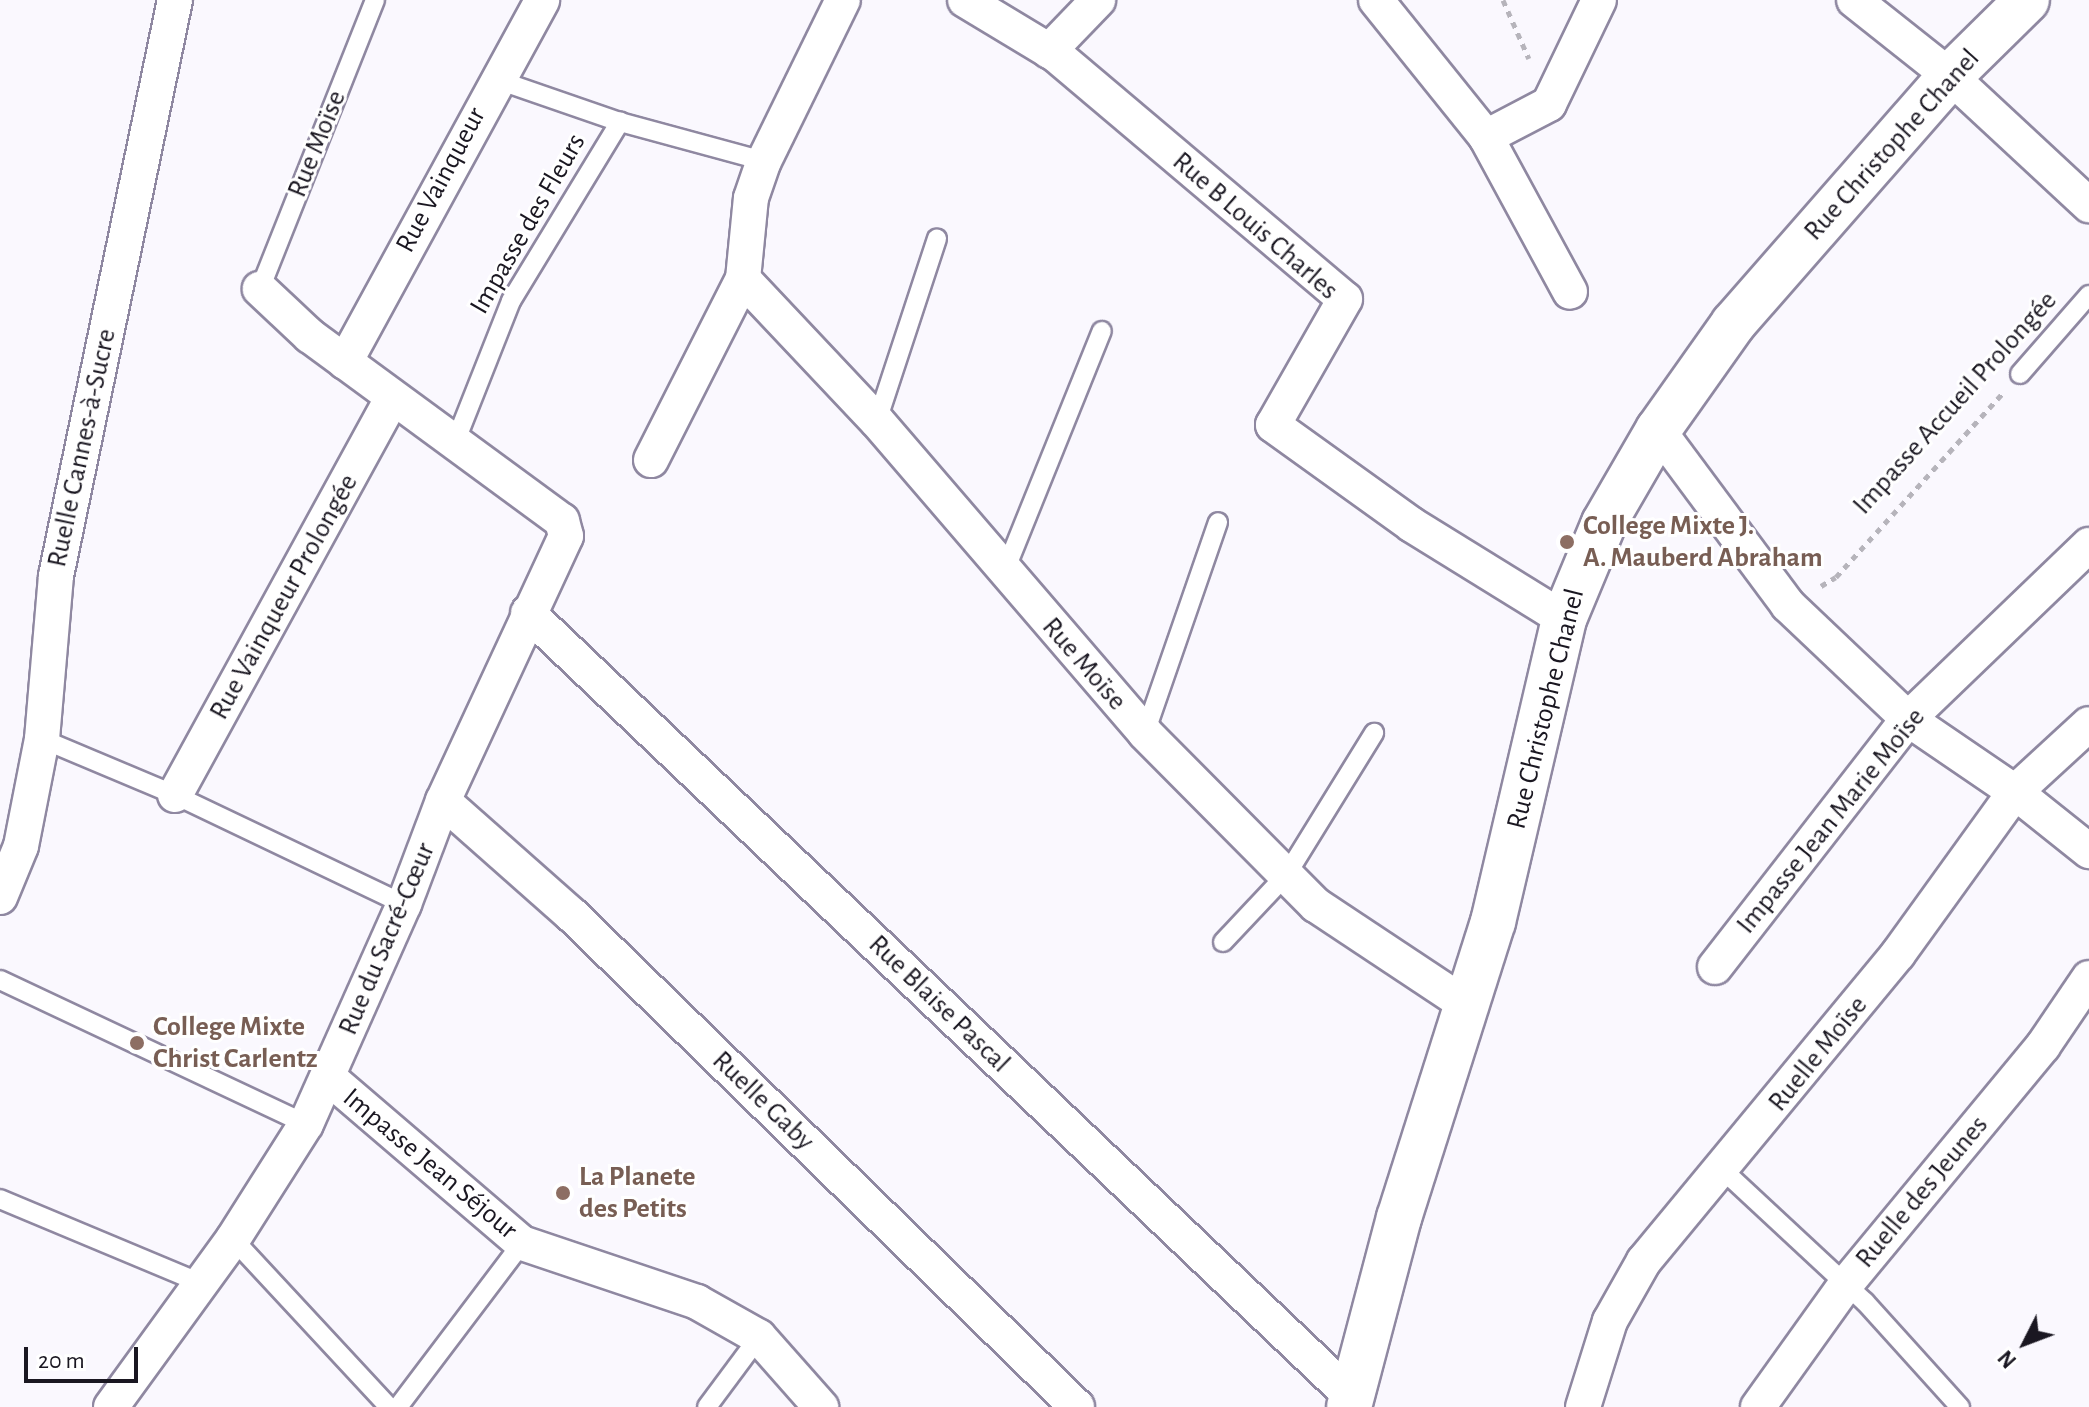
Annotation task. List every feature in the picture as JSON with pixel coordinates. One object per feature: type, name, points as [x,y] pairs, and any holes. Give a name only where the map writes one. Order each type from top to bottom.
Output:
[{"type":"street","name":"Ruelle Cannes-à-Sucre","points":[[0,897],[21,846],[42,739],[56,576],[175,0]]},
{"type":"street","name":"Rue Vainqueur","points":[[345,362],[495,79],[542,0]]},
{"type":"street","points":[[651,460],[743,279],[751,198],[764,161],[843,0]]},
{"type":"street","name":"Rue B Louis Charles","points":[[965,0],[1049,51],[1345,299],[1273,425],[1412,525],[1564,619]]},
{"type":"street","points":[[1376,0],[1486,137],[1570,292]]},
{"type":"street","points":[[1486,137],[1549,104],[1599,0]]},
{"type":"street","points":[[1854,0],[1950,76],[2089,205]]},
{"type":"street","name":"Rue Christophe Chanel","points":[[1350,1401],[1465,1004],[1493,922],[1564,619],[1604,523],[1658,430],[1733,324],[1950,76],[2027,0]]},
{"type":"street","points":[[1049,51],[1095,1]]},
{"type":"street","name":"Rue Moïse","points":[[743,279],[877,421],[1004,573],[1145,733],[1316,905],[1465,1004]]},
{"type":"street","points":[[260,289],[345,362],[454,445]]},
{"type":"street","name":"Rue Vainqueur Prolongée","points":[[175,795],[392,399]]},
{"type":"street","points":[[1658,430],[1788,605],[1908,719],[2015,792],[2089,851]]},
{"type":"street","name":"Rue du Sacré-Cœur","points":[[111,1407],[198,1282],[233,1239],[306,1124],[404,904],[443,801],[566,536],[565,527],[454,445]]},
{"type":"street","name":"Impasse Jean Marie Moïse","points":[[1715,967],[1908,719],[2089,545]]},
{"type":"street","name":"Rue Blaise Pascal","points":[[528,613],[1350,1401]]},
{"type":"street","name":"Ruelle Moïse","points":[[1583,1407],[1610,1321],[1644,1261],[1724,1171],[1898,954],[2015,792],[2089,724]]},
{"type":"street","name":"Ruelle Gaby","points":[[443,801],[572,915],[1077,1407]]},
{"type":"street","name":"Ruelle des Jeunes","points":[[1758,1407],[1846,1284],[2043,1046],[2089,978]]},
{"type":"street","name":"Impasse Jean Séjour","points":[[328,1077],[522,1243],[697,1302],[759,1337],[821,1407]]},
{"type":"lane","name":"Rue Moïse","points":[[260,289],[375,0]]},
{"type":"lane","points":[[495,79],[620,122],[764,161]]},
{"type":"lane","name":"Impasse des Fleurs","points":[[454,445],[511,301],[620,122]]},
{"type":"lane","points":[[877,421],[937,239]]},
{"type":"lane","name":"Impasse Accueil Prolongée","points":[[2020,374],[2089,295]]},
{"type":"lane","points":[[1004,573],[1102,331]]},
{"type":"lane","points":[[1145,733],[1218,522]]},
{"type":"lane","points":[[1223,942],[1287,874],[1374,733]]},
{"type":"lane","points":[[42,739],[175,795],[404,904]]},
{"type":"lane","points":[[0,980],[306,1124]]},
{"type":"lane","points":[[1724,1171],[1846,1284],[1960,1407]]},
{"type":"lane","points":[[0,1199],[198,1282]]},
{"type":"lane","points":[[233,1239],[389,1407]]},
{"type":"lane","points":[[398,1407],[522,1243]]},
{"type":"lane","points":[[707,1407],[759,1337]]},
{"type":"path","points":[[1503,0],[1549,104]]},
{"type":"path","name":"Impasse Accueil Prolongée","points":[[1788,605],[1836,577],[2020,374]]},
{"type":"place","name":"College Mixte J. A. Mauberd Abraham","points":[[1567,542]]},
{"type":"place","name":"College Mixte Christ Carlentz","points":[[137,1043]]},
{"type":"place","name":"La Planete des Petits","points":[[563,1193]]}]
